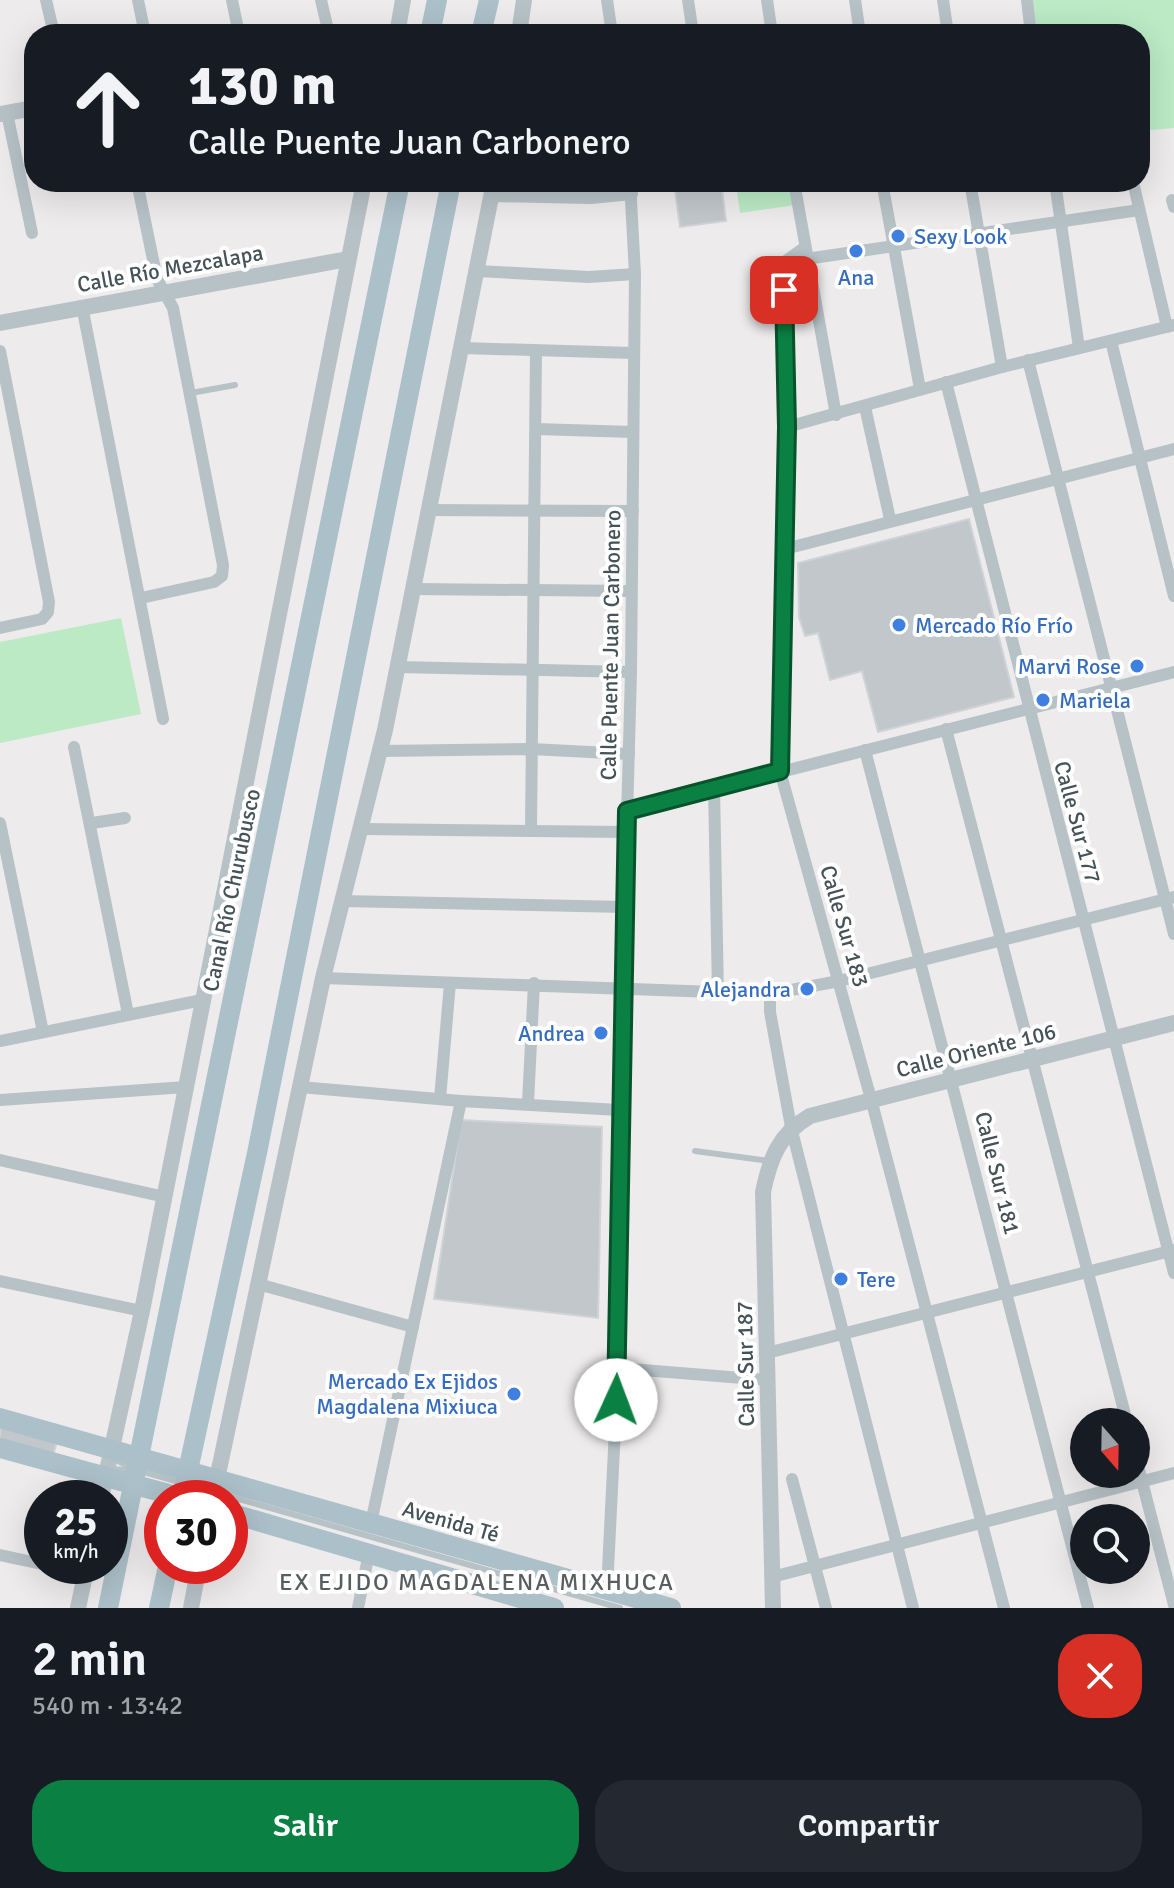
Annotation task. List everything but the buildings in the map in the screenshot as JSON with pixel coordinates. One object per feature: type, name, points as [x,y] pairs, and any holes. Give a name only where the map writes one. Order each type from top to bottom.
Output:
[{"type":"main road","points":[[432,24],[437,0]]},
{"type":"main road","points":[[483,24],[489,0]]},
{"type":"main road","name":"Canal Río Churubusco","points":[[108,1608],[398,192]]},
{"type":"main road","points":[[186,1480],[260,1138],[449,192]]},
{"type":"main road","points":[[0,1418],[160,1480]]},
{"type":"main road","points":[[0,1448],[108,1462],[160,1480]]},
{"type":"main road","name":"Avenida Té","points":[[248,1496],[371,1523],[671,1608]]},
{"type":"main road","points":[[248,1518],[554,1608]]},
{"type":"main road","points":[[159,1608],[164,1584]]},
{"type":"street","points":[[46,0],[52,24]]},
{"type":"street","points":[[138,0],[143,24]]},
{"type":"street","points":[[232,0],[237,24]]},
{"type":"street","points":[[321,0],[327,24]]},
{"type":"street","points":[[399,24],[403,0]]},
{"type":"street","points":[[520,24],[524,0]]},
{"type":"street","points":[[607,0],[611,24]]},
{"type":"street","points":[[688,0],[692,24]]},
{"type":"street","points":[[767,0],[771,24]]},
{"type":"street","points":[[855,0],[859,24]]},
{"type":"street","points":[[943,0],[947,24]]},
{"type":"street","points":[[1027,0],[1030,24]]},
{"type":"street","points":[[24,110],[4,114],[32,233]]},
{"type":"street","points":[[139,192],[157,279],[173,308],[223,565],[222,576],[214,582],[141,598]]},
{"type":"street","name":"Canal Río Churubusco","points":[[104,1480],[165,1197],[362,192]]},
{"type":"street","points":[[217,1480],[323,978],[362,829],[398,667],[492,192]]},
{"type":"street","points":[[526,192],[591,198],[615,192]]},
{"type":"street","name":"Calle Puente Juan Carbonero","points":[[607,1590],[618,1368],[619,1110],[631,672],[635,274],[631,192]]},
{"type":"street","points":[[796,192],[836,415]]},
{"type":"street","points":[[884,192],[920,389]]},
{"type":"street","points":[[972,192],[1002,367]]},
{"type":"street","points":[[1057,192],[1079,348]]},
{"type":"street","points":[[787,427],[1028,360],[1170,326],[1135,192]]},
{"type":"street","points":[[805,253],[892,248],[1139,210]]},
{"type":"street","name":"Calle Sur 183","points":[[805,253],[783,263],[787,427],[780,771],[871,1099],[1004,1608]]},
{"type":"street","name":"Calle Río Mezcalapa","points":[[0,323],[348,259]]},
{"type":"street","points":[[478,271],[589,277],[635,274]]},
{"type":"street","points":[[82,306],[163,719]]},
{"type":"street","points":[[1111,341],[1174,596]]},
{"type":"street","points":[[462,348],[633,353]]},
{"type":"street","points":[[0,351],[49,602],[48,612],[42,619],[0,628]]},
{"type":"street","points":[[531,829],[536,351]]},
{"type":"street","points":[[1028,360],[1112,688],[1170,898],[1174,934]]},
{"type":"street","name":"Calle Sur 177","points":[[946,382],[1112,1038],[1171,1250],[1174,1273]]},
{"type":"street","points":[[865,407],[890,519]]},
{"type":"street","points":[[536,429],[633,432]]},
{"type":"street","points":[[785,549],[890,519],[1174,449]]},
{"type":"street","points":[[429,510],[633,511]]},
{"type":"street","points":[[413,589],[631,591]]},
{"type":"street","points":[[398,667],[631,672]]},
{"type":"street","points":[[627,811],[1174,672]]},
{"type":"street","points":[[946,729],[1123,1408]]},
{"type":"street","points":[[74,747],[92,823],[128,1014]]},
{"type":"street","points":[[380,751],[531,749],[629,754]]},
{"type":"street","name":"Calle Sur 181","points":[[865,750],[953,1079],[1088,1608]]},
{"type":"street","points":[[714,788],[718,994]]},
{"type":"street","points":[[92,823],[125,818]]},
{"type":"street","points":[[0,823],[43,1032]]},
{"type":"street","points":[[362,829],[626,832]]},
{"type":"street","points":[[323,978],[534,983],[718,994],[770,994],[839,981],[1170,898]]},
{"type":"street","points":[[343,901],[625,907]]},
{"type":"street","points":[[440,1099],[450,983]]},
{"type":"street","points":[[528,1103],[534,983]]},
{"type":"street","points":[[770,994],[770,1012],[791,1127],[913,1608]]},
{"type":"street","points":[[0,1041],[202,1000]]},
{"type":"street","name":"Calle Oriente 106","points":[[791,1127],[810,1116],[871,1099],[1174,1023]]},
{"type":"street","points":[[0,1100],[186,1087]]},
{"type":"street","points":[[300,1087],[619,1110]]},
{"type":"street","points":[[371,1523],[461,1101]]},
{"type":"street","name":"Calle Sur 187","points":[[773,1608],[763,1192],[769,1161],[791,1127]]},
{"type":"street","points":[[0,1160],[165,1197]]},
{"type":"street","points":[[767,1353],[1171,1250]]},
{"type":"street","points":[[0,1281],[142,1311]]},
{"type":"street","points":[[258,1284],[413,1327]]},
{"type":"street","points":[[618,1368],[767,1380]]},
{"type":"street","points":[[1150,1479],[1174,1473]]},
{"type":"street","points":[[792,1479],[826,1608]]},
{"type":"street","points":[[772,1577],[1117,1488]]},
{"type":"street","points":[[1144,1488],[1174,1605]]},
{"type":"street","points":[[358,1608],[369,1553]]},
{"type":"street","points":[[0,1555],[24,1560]]},
{"type":"street","points":[[78,1608],[84,1584]]},
{"type":"street","points":[[191,1608],[196,1584]]},
{"type":"lane","points":[[190,394],[235,385]]},
{"type":"lane","points":[[695,1151],[769,1161]]},
{"type":"lane","points":[[0,1427],[108,1462]]},
{"type":"lane","points":[[0,1440],[108,1462]]},
{"type":"lane","points":[[248,1499],[620,1608]]},
{"type":"green space","points":[[1033,0],[1174,0],[1174,128],[1150,130],[1150,24],[1036,24]]},
{"type":"green space","points":[[737,192],[794,192],[796,205],[740,213]]},
{"type":"green space","points":[[121,618],[141,714],[0,743],[0,642]]},
{"type":"place","name":"Sexy Look","points":[[898,236]]},
{"type":"place","name":"Ana","points":[[856,251]]},
{"type":"place","name":"Mercado Río Frío","points":[[899,625]]},
{"type":"place","name":"Marvi Rose","points":[[1137,666]]},
{"type":"place","name":"Mariela","points":[[1043,700]]},
{"type":"place","name":"Alejandra","points":[[807,989]]},
{"type":"place","name":"Andrea","points":[[601,1033]]},
{"type":"place","name":"Tere","points":[[841,1279]]},
{"type":"place","name":"Mercado Ex Ejidos Magdalena Mixiuca","points":[[514,1394]]},
{"type":"district","name":"EX EJIDO MAGDALENA MIXHUCA","points":[[477,1582]]},
{"type":"route","points":[[616,1400],[619,1110],[627,811],[780,771],[787,427],[784,290]]}]
